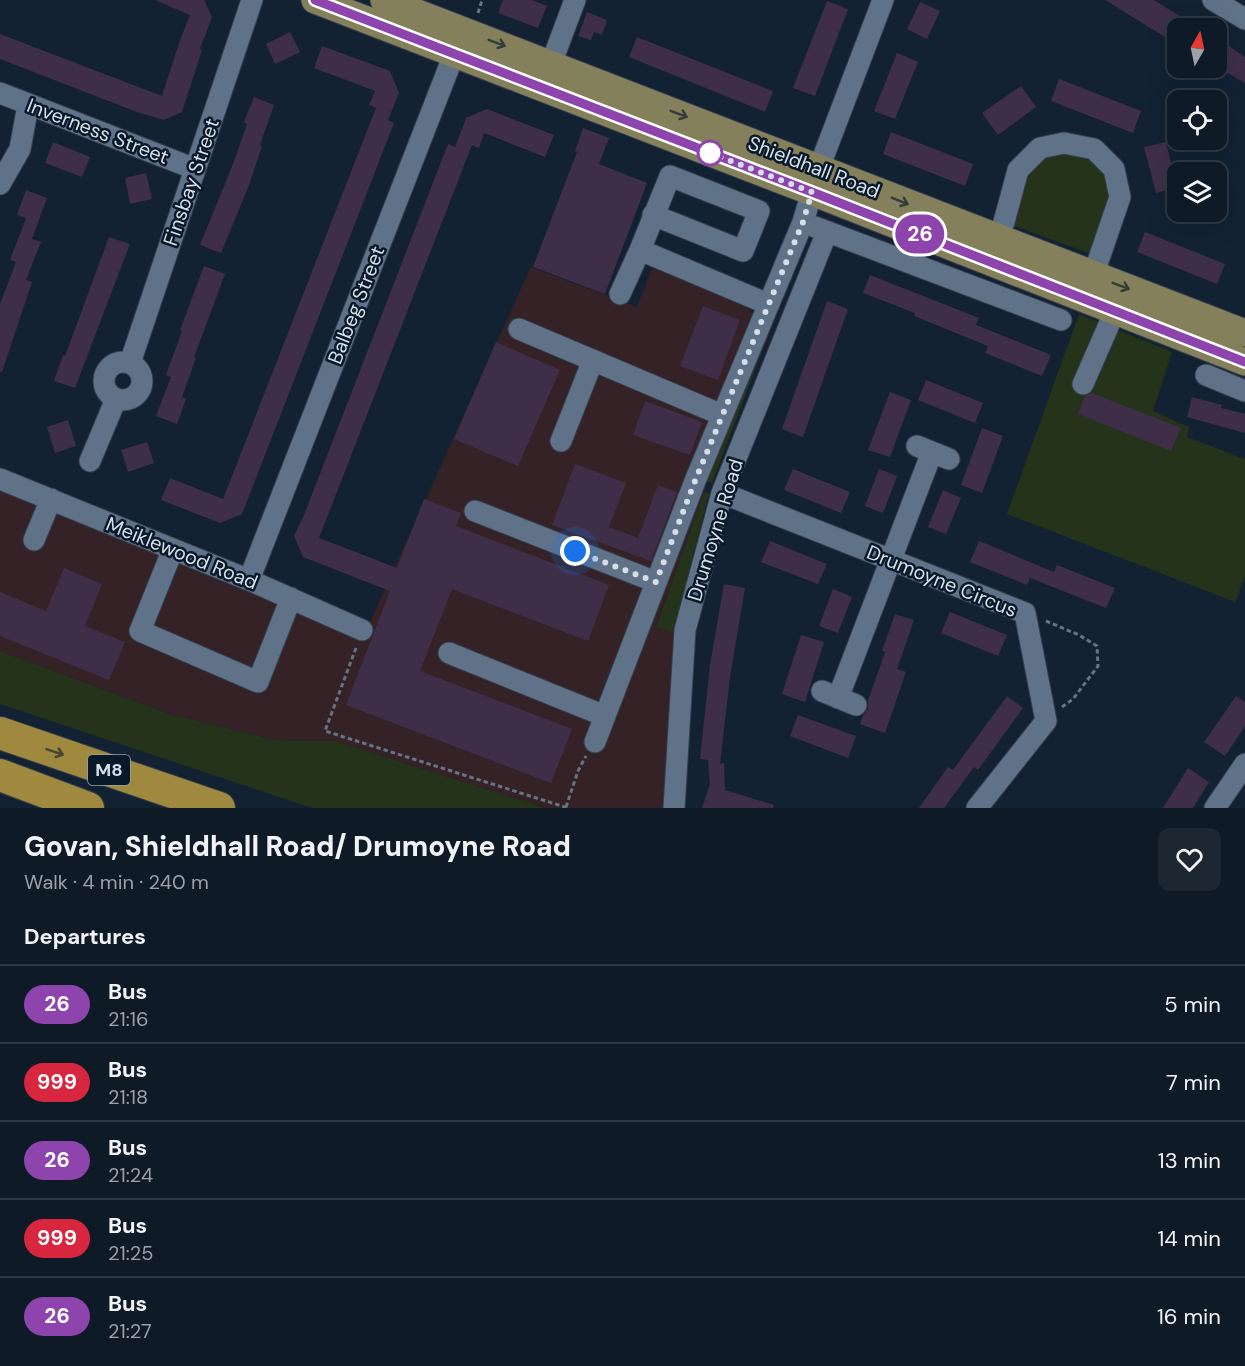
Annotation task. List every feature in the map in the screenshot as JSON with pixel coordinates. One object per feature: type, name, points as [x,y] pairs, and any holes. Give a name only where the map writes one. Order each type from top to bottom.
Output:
[{"type":"highway","name":"M8","points":[[0,733],[219,808]]},
{"type":"highway","name":"M8","points":[[0,775],[86,808]]},
{"type":"highway","points":[[0,787],[86,808]]},
{"type":"main road","name":"Shieldhall Road","points":[[315,0],[459,42],[550,64],[1115,311],[1245,362]]},
{"type":"main road","name":"Shieldhall Road","points":[[384,0],[459,42],[816,180],[997,240],[1245,333]]},
{"type":"street","name":"Finsbay Street","points":[[90,461],[116,399],[106,391],[104,378],[106,372],[117,363],[130,363],[252,0]]},
{"type":"street","points":[[550,64],[574,0]]},
{"type":"street","name":"Drumoyne Road","points":[[595,742],[722,415],[803,222],[816,180],[883,0]]},
{"type":"street","points":[[1213,0],[1245,19]]},
{"type":"street","name":"Balbeg Street","points":[[249,580],[459,42]]},
{"type":"street","name":"Inverness Street","points":[[0,93],[195,169]]},
{"type":"street","points":[[0,184],[20,149],[28,105]]},
{"type":"street","points":[[997,240],[1018,170],[1040,148],[1064,143],[1094,149],[1114,169],[1120,197],[1093,276]]},
{"type":"street","points":[[620,294],[653,215],[670,176],[759,211],[743,251],[653,215]]},
{"type":"street","points":[[803,222],[1061,320]]},
{"type":"street","name":"Drumoyne Road","points":[[674,808],[685,630],[722,494],[827,232]]},
{"type":"street","points":[[639,250],[768,304]]},
{"type":"street","points":[[1083,384],[1115,311]]},
{"type":"street","points":[[519,329],[722,415]]},
{"type":"street","points":[[561,441],[593,360]]},
{"type":"street","points":[[1206,375],[1244,389]]},
{"type":"street","points":[[839,698],[932,452]]},
{"type":"street","name":"Meiklewood Road","points":[[0,478],[249,580],[362,630]]},
{"type":"street","name":"Drumoyne Circus","points":[[722,494],[1024,612],[1046,721]]},
{"type":"street","points":[[34,540],[51,499]]},
{"type":"street","points":[[475,511],[656,582]]},
{"type":"street","points":[[173,549],[140,631],[258,682],[291,598]]},
{"type":"street","points":[[449,653],[605,716]]},
{"type":"street","points":[[976,808],[1046,721]]},
{"type":"street","points":[[1215,808],[1245,764]]},
{"type":"path","points":[[1024,612],[1079,635],[1097,646],[1098,666],[1072,699],[1046,721]]},
{"type":"path","points":[[362,630],[325,731],[567,808],[578,771],[595,742]]},
{"type":"shaded area","points":[[531,267],[637,307],[652,268],[743,303],[770,331],[766,329],[707,480],[656,626],[673,633],[666,808],[546,808],[335,741],[275,740],[170,714],[0,651],[0,490],[366,631]]},
{"type":"green space","points":[[1064,143],[1114,169],[1099,257],[1004,222],[1018,170]]},
{"type":"green space","points":[[1079,314],[1172,352],[1153,411],[1189,427],[1187,437],[1245,459],[1245,577],[1235,602],[1007,514]]},
{"type":"green space","points":[[765,329],[770,331],[712,483],[707,481]]},
{"type":"green space","points":[[704,492],[709,493],[673,633],[656,627]]},
{"type":"green space","points":[[0,651],[170,714],[275,740],[335,741],[546,808],[312,808],[0,704]]},
{"type":"building","points":[[155,0],[204,0],[212,17],[200,49],[202,50],[182,112],[164,120],[137,112],[0,59],[0,34],[162,96],[190,15]]},
{"type":"building","points":[[503,0],[532,0],[547,6],[538,28],[498,13]]},
{"type":"building","points":[[1105,0],[1154,0],[1183,18],[1167,18],[1167,38]]},
{"type":"building","points":[[827,1],[848,9],[815,96],[793,88]]},
{"type":"building","points":[[920,2],[940,11],[927,39],[907,29]]},
{"type":"building","points":[[587,12],[607,20],[602,35],[594,32],[591,40],[578,36]]},
{"type":"building","points":[[290,32],[300,52],[275,64],[266,44]]},
{"type":"building","points":[[637,37],[773,91],[765,112],[629,57]]},
{"type":"building","points":[[1227,45],[1245,57],[1245,83],[1227,72]]},
{"type":"building","points":[[322,46],[390,71],[399,93],[388,120],[394,123],[242,514],[220,523],[161,500],[170,478],[223,499],[376,108],[369,105],[375,91],[314,68]]},
{"type":"building","points":[[897,53],[918,62],[895,119],[874,111]]},
{"type":"building","points":[[1059,79],[1141,111],[1133,133],[1051,101]]},
{"type":"building","points":[[1021,86],[1036,107],[998,135],[982,113]]},
{"type":"building","points":[[254,97],[274,105],[249,185],[221,253],[200,245],[233,164],[247,124],[244,122]]},
{"type":"building","points":[[487,109],[554,135],[545,157],[484,133],[479,148],[472,145],[319,538],[397,568],[424,499],[461,513],[456,526],[609,585],[588,641],[452,589],[420,671],[572,729],[551,783],[346,705],[390,591],[303,557],[294,536],[448,144],[455,147],[466,118]]},
{"type":"building","points":[[583,128],[609,138],[599,164],[647,183],[605,294],[533,267],[577,152],[575,151]]},
{"type":"building","points":[[891,132],[973,164],[965,186],[883,154]]},
{"type":"building","points":[[53,142],[90,157],[82,177],[45,163]]},
{"type":"building","points":[[1166,142],[1171,162],[1167,162],[1167,190],[1156,193],[1144,147]]},
{"type":"building","points":[[146,173],[152,199],[130,204],[125,178]]},
{"type":"building","points":[[26,190],[47,198],[32,239],[41,242],[26,280],[32,282],[2,372],[0,372],[0,304],[16,262],[10,260],[26,218],[17,215]]},
{"type":"building","points":[[1145,232],[1225,264],[1217,284],[1137,252]]},
{"type":"building","points":[[109,237],[130,244],[75,388],[54,381]]},
{"type":"building","points":[[204,266],[225,274],[194,357],[196,358],[182,397],[186,399],[177,424],[156,416],[171,377],[166,375],[182,331],[180,330]]},
{"type":"building","points":[[870,275],[979,318],[976,325],[1051,355],[1042,376],[985,353],[988,346],[914,316],[915,313],[863,293]]},
{"type":"building","points":[[827,301],[848,309],[803,437],[782,429]]},
{"type":"building","points":[[703,306],[740,320],[718,380],[680,366]]},
{"type":"building","points":[[496,342],[560,370],[518,466],[454,439]]},
{"type":"building","points":[[926,380],[983,403],[975,423],[918,400]]},
{"type":"building","points":[[890,392],[911,400],[890,457],[868,450]]},
{"type":"building","points":[[1092,393],[1181,428],[1171,451],[1078,414],[1085,396]]},
{"type":"building","points":[[1192,397],[1245,414],[1245,433],[1187,417]]},
{"type":"building","points":[[645,401],[702,422],[690,455],[633,435]]},
{"type":"building","points":[[68,420],[76,446],[55,453],[47,427]]},
{"type":"building","points":[[982,428],[1003,436],[982,493],[961,485]]},
{"type":"building","points":[[147,442],[154,463],[128,472],[121,450]]},
{"type":"building","points":[[575,464],[626,483],[609,527],[638,538],[658,485],[677,492],[651,561],[552,525]]},
{"type":"building","points":[[793,469],[850,492],[841,513],[784,490]]},
{"type":"building","points":[[879,469],[897,476],[883,513],[865,506]]},
{"type":"building","points":[[943,490],[961,498],[946,534],[928,527]]},
{"type":"building","points":[[770,541],[827,564],[818,584],[761,562]]},
{"type":"building","points":[[979,541],[1054,572],[1057,565],[1115,588],[1106,608],[1030,578],[1027,585],[970,562]]},
{"type":"building","points":[[64,568],[102,584],[85,626],[125,642],[109,680],[0,636],[0,592],[46,611]]},
{"type":"building","points":[[724,584],[745,588],[730,677],[720,764],[724,763],[725,790],[774,805],[773,808],[702,808],[710,784],[708,760],[700,759],[710,665]]},
{"type":"building","points":[[833,589],[852,597],[838,633],[819,626]]},
{"type":"building","points":[[950,612],[1007,635],[998,656],[941,633]]},
{"type":"building","points":[[895,614],[914,620],[897,669],[906,672],[885,733],[860,724],[868,709],[868,701],[885,652],[882,651]]},
{"type":"building","points":[[801,635],[824,642],[805,702],[782,694]]},
{"type":"building","points":[[1007,696],[1023,708],[978,770],[974,767],[944,808],[919,808],[948,767],[953,770]]},
{"type":"building","points":[[1236,696],[1245,702],[1245,726],[1225,756],[1204,742]]},
{"type":"building","points":[[798,715],[856,736],[848,758],[790,736]]},
{"type":"building","points":[[1188,768],[1209,782],[1193,808],[1163,808]]},
{"type":"bus line","name":"26","points":[[315,0],[1245,362]]},
{"type":"route","points":[[575,551],[656,582],[695,481],[803,222],[812,192],[710,153]]}]
